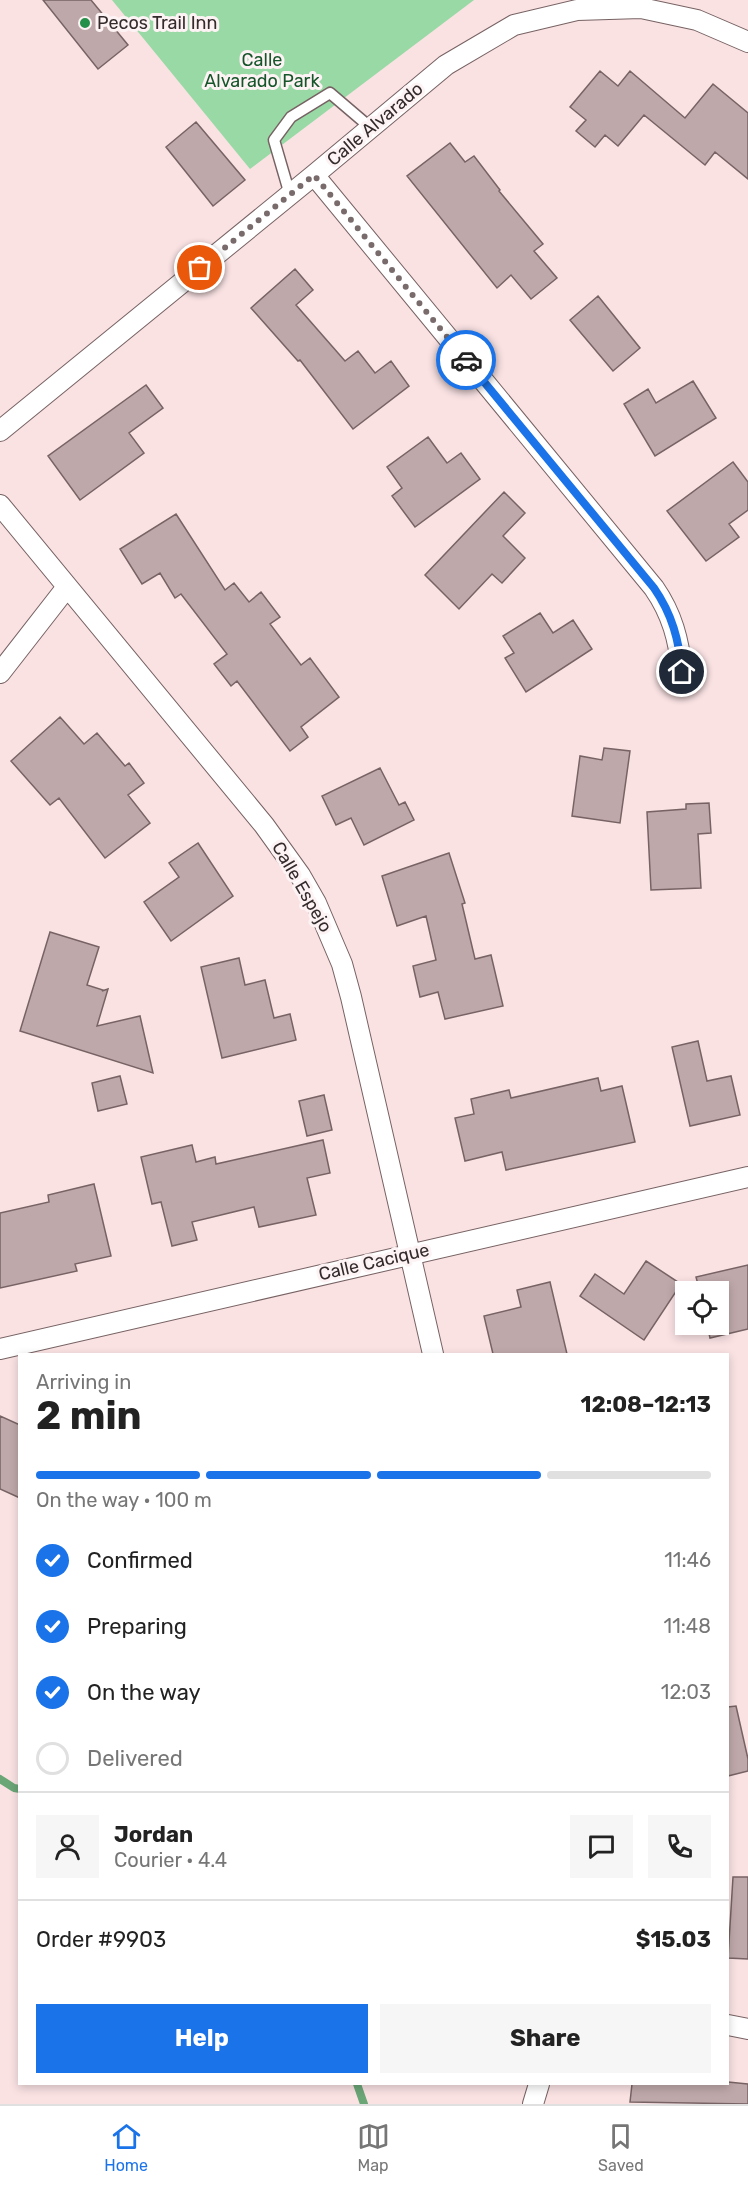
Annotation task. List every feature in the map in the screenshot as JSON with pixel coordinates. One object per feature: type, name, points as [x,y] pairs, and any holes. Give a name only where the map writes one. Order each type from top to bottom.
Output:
[{"type":"street","name":"Calle Alvarado","points":[[0,431],[446,65],[514,25],[577,10],[641,8],[697,20],[748,42]]},
{"type":"street","points":[[314,175],[654,588],[671,618],[680,653],[682,672]]},
{"type":"street","name":"Calle Espejo","points":[[0,505],[264,825],[300,875],[316,903],[338,954],[351,997],[433,1353]]},
{"type":"street","points":[[0,673],[67,587]]},
{"type":"street","name":"Calle Cacique","points":[[0,1349],[748,1177]]},
{"type":"street","points":[[729,2025],[748,2029]]},
{"type":"street","points":[[533,2104],[539,2085]]},
{"type":"lane","points":[[290,195],[274,140],[291,117],[330,93],[371,128]]},
{"type":"green space","name":"Calle Alvarado Park","points":[[112,0],[474,0],[250,169]]},
{"type":"building","name":"Pecos Trail Inn","points":[[43,0],[91,0],[128,45],[98,69]]},
{"type":"building","points":[[600,71],[618,86],[630,71],[685,118],[713,84],[748,113],[748,179],[715,152],[705,165],[644,115],[618,146],[605,135],[595,147],[576,131],[586,120],[570,107]]},
{"type":"building","points":[[196,122],[245,180],[213,206],[166,147]]},
{"type":"building","points":[[450,143],[465,162],[474,156],[499,191],[543,244],[534,251],[557,278],[531,299],[511,275],[497,288],[407,176]]},
{"type":"building","points":[[295,269],[313,290],[296,305],[345,361],[358,351],[375,373],[391,361],[409,386],[353,429],[300,360],[298,361],[251,308]]},
{"type":"building","points":[[598,296],[640,348],[613,371],[570,320]]},
{"type":"building","points":[[693,381],[716,418],[655,456],[624,404],[648,389],[656,403]]},
{"type":"building","points":[[146,385],[163,408],[129,433],[144,453],[80,500],[48,456]]},
{"type":"building","points":[[428,437],[447,463],[461,453],[480,479],[415,527],[392,496],[402,488],[387,467]]},
{"type":"building","points":[[733,462],[748,482],[748,510],[729,524],[739,537],[706,561],[667,511]]},
{"type":"building","points":[[504,492],[525,513],[503,536],[525,558],[502,583],[492,574],[459,609],[425,575]]},
{"type":"building","points":[[176,514],[225,590],[234,583],[249,602],[261,592],[280,617],[270,624],[301,665],[310,658],[339,697],[301,727],[308,737],[290,751],[237,681],[231,686],[214,664],[227,654],[181,594],[175,598],[160,573],[142,584],[120,549]]},
{"type":"building","points":[[540,613],[553,633],[573,620],[592,649],[526,692],[505,658],[514,653],[503,636]]},
{"type":"building","points":[[60,717],[84,744],[97,733],[125,766],[129,763],[144,783],[128,795],[150,823],[105,858],[59,798],[50,805],[11,761]]},
{"type":"building","points":[[604,748],[630,751],[620,823],[572,816],[580,756],[602,760]]},
{"type":"building","points":[[380,768],[399,805],[405,802],[414,820],[364,845],[351,818],[336,825],[322,796]]},
{"type":"building","points":[[709,803],[711,833],[698,834],[701,888],[651,890],[647,812],[686,809],[686,804]]},
{"type":"building","points":[[198,843],[233,896],[171,941],[144,902],[179,877],[169,863]]},
{"type":"building","points":[[449,853],[465,903],[462,904],[475,959],[491,955],[503,1006],[445,1019],[438,992],[420,997],[413,966],[436,960],[426,916],[397,926],[382,876]]},
{"type":"building","points":[[50,932],[99,947],[87,985],[102,991],[108,989],[97,1026],[140,1016],[153,1073],[20,1031]]},
{"type":"building","points":[[239,958],[245,985],[265,980],[274,1018],[290,1014],[296,1040],[222,1058],[201,967]]},
{"type":"building","points":[[698,1041],[707,1081],[731,1076],[740,1115],[690,1126],[672,1047]]},
{"type":"building","points":[[120,1076],[127,1104],[98,1111],[92,1083]]},
{"type":"building","points":[[598,1078],[601,1091],[622,1086],[635,1142],[506,1170],[502,1152],[465,1161],[455,1118],[474,1114],[471,1099],[509,1090],[511,1098]]},
{"type":"building","points":[[324,1095],[332,1130],[307,1136],[299,1101]]},
{"type":"building","points":[[323,1140],[330,1173],[307,1178],[316,1215],[259,1227],[254,1207],[192,1222],[197,1240],[172,1246],[161,1202],[152,1204],[141,1157],[192,1145],[196,1162],[215,1157],[216,1164]]},
{"type":"building","points":[[94,1184],[111,1256],[75,1264],[77,1271],[0,1288],[0,1213],[49,1202],[48,1195]]},
{"type":"building","points":[[646,1261],[676,1281],[675,1293],[644,1340],[580,1296],[595,1274],[624,1294]]},
{"type":"building","points":[[748,1265],[748,1329],[729,1334],[729,1281],[697,1281],[696,1277]]},
{"type":"building","points":[[550,1282],[567,1353],[493,1353],[484,1316],[521,1307],[517,1290]]},
{"type":"building","points":[[0,1416],[18,1424],[18,1497],[0,1489]]},
{"type":"building","points":[[736,1706],[748,1759],[748,1771],[729,1776],[729,1707]]},
{"type":"building","points":[[733,1877],[748,1877],[748,1959],[729,1958]]},
{"type":"building","points":[[729,2082],[748,2084],[748,2104],[630,2102],[632,2085],[729,2085]]},
{"type":"waterway","points":[[0,1779],[18,1789]]},
{"type":"waterway","points":[[357,2085],[364,2104]]},
{"type":"way so far","points":[[200,268],[314,175],[466,360]]},
{"type":"place","name":"Pecos Trail Inn","points":[[85,23]]},
{"type":"route","points":[[466,360],[654,588],[671,618],[680,653],[682,672]]}]
